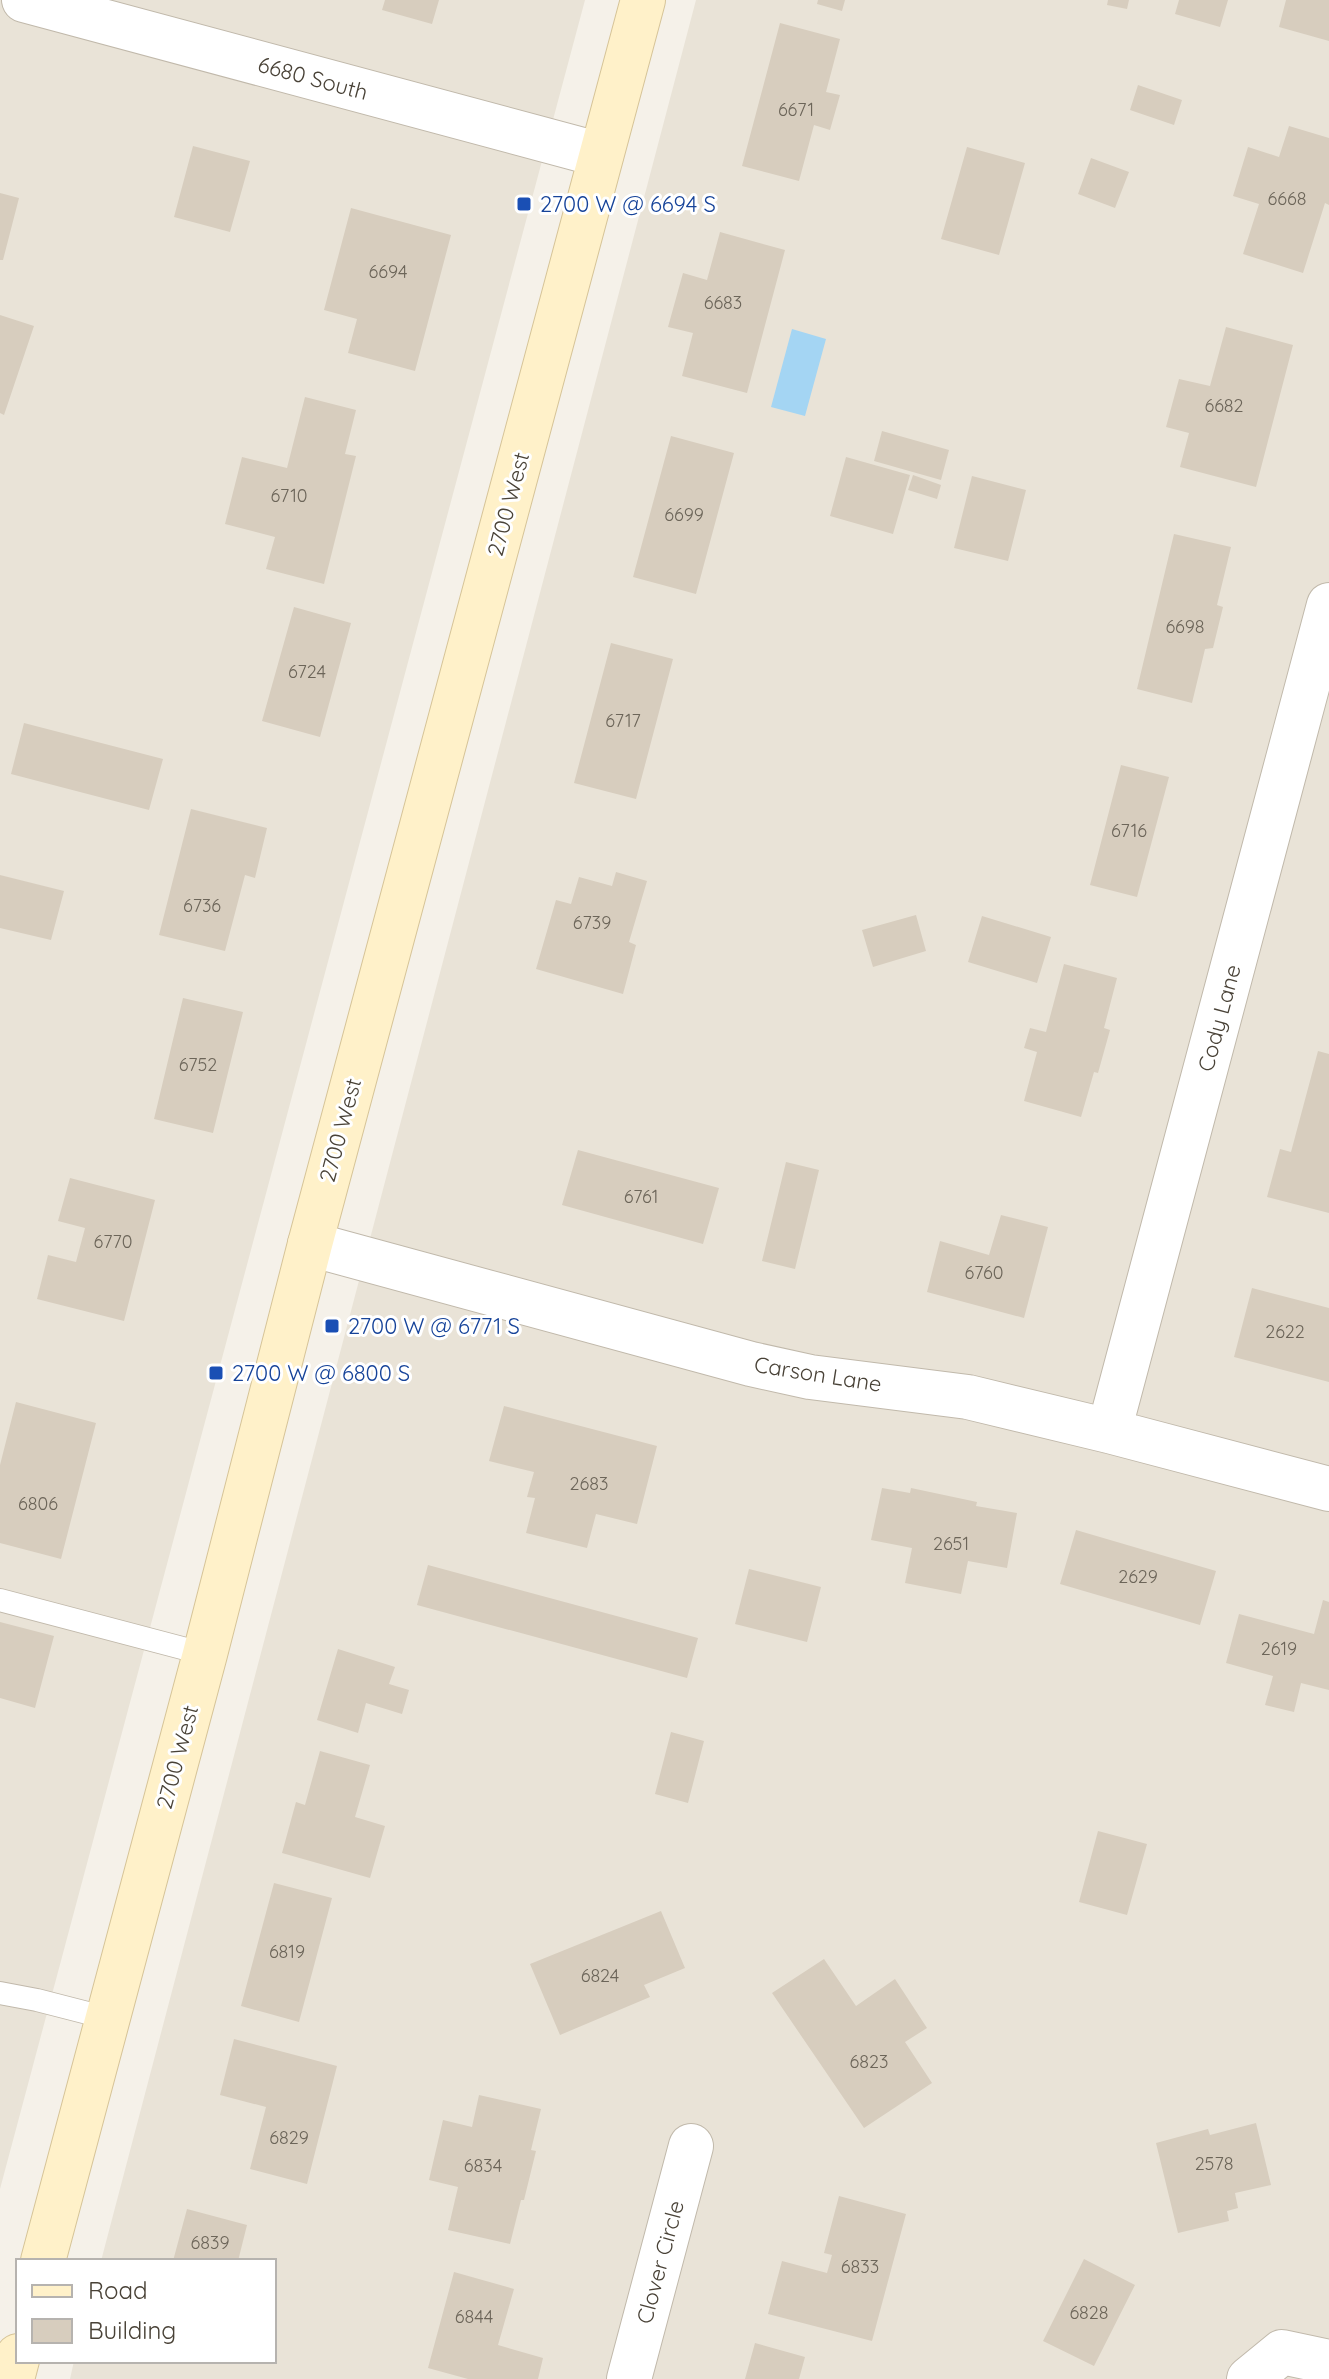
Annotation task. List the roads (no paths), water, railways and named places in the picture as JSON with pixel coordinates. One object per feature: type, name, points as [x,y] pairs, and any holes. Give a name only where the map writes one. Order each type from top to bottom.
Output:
[{"type":"main road","name":"2700 West","points":[[44,2259],[205,1654],[310,1244],[643,0]]},
{"type":"street","name":"6680 South","points":[[24,0],[601,155]]},
{"type":"street","name":"Cody Lane","points":[[1109,1431],[1329,605]]},
{"type":"street","name":"Carson Lane","points":[[310,1244],[751,1364],[810,1377],[968,1397],[1329,1489]]},
{"type":"street","name":"Clover Circle","points":[[629,2379],[691,2146]]},
{"type":"street","points":[[1266,2366],[1329,2362]]},
{"type":"lane","points":[[0,1600],[205,1654]]},
{"type":"lane","points":[[0,1993],[107,2018]]},
{"type":"water","points":[[792,329],[826,339],[805,416],[771,407]]},
{"type":"place","name":"2700 W @ 6694 S","points":[[524,204]]},
{"type":"place","name":"2700 W @ 6771 S","points":[[332,1326]]},
{"type":"place","name":"2700 W @ 6800 S","points":[[216,1373]]}]
